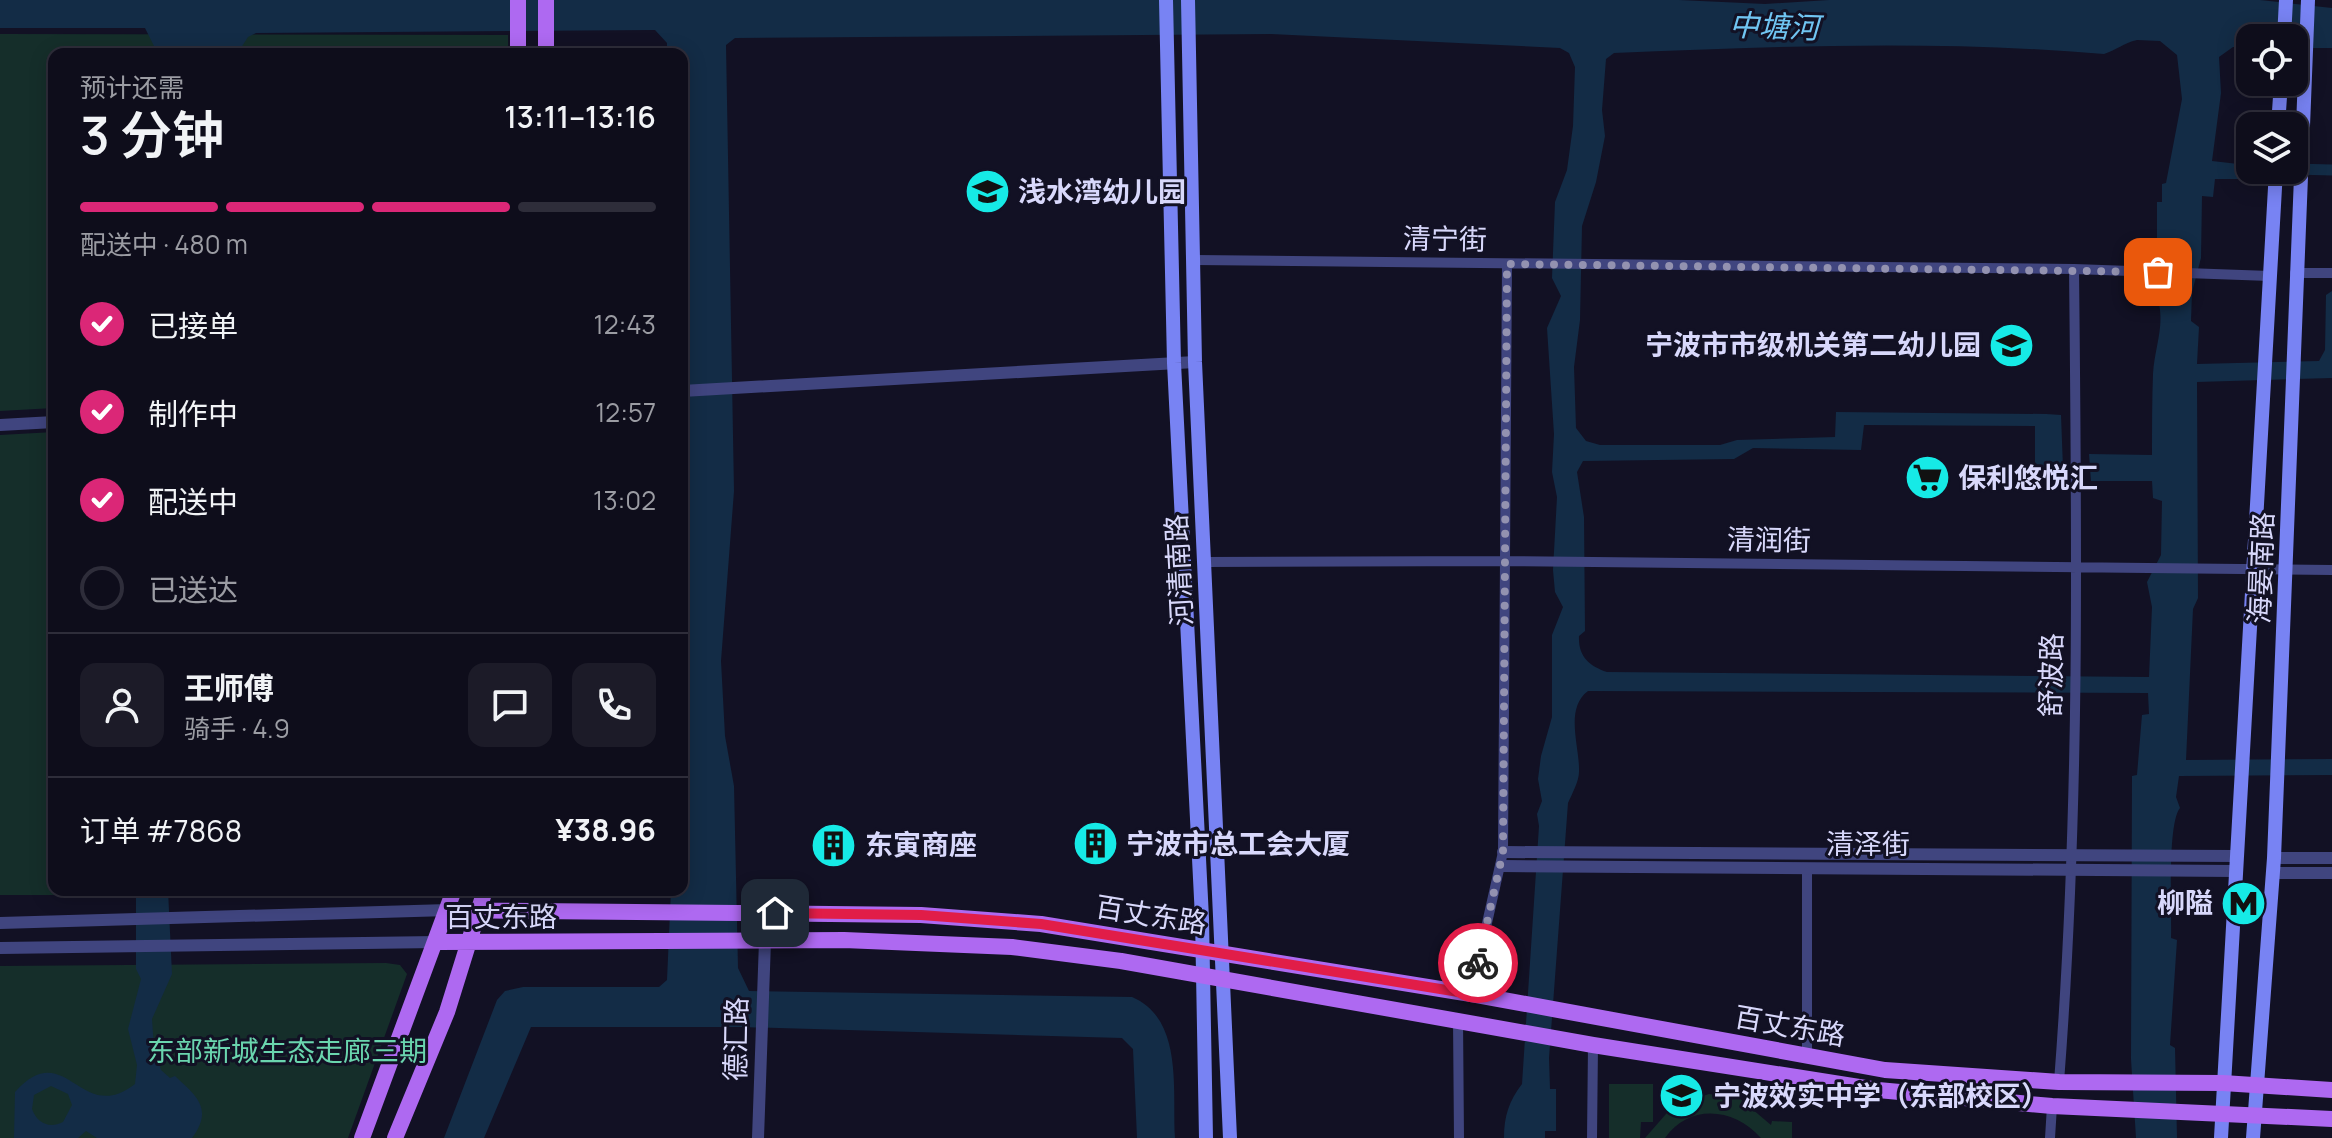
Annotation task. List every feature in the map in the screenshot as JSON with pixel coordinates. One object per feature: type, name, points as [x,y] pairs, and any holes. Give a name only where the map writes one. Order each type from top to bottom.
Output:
[{"type":"main road","points":[[518,0],[518,48]]},
{"type":"main road","points":[[546,0],[546,46]]},
{"type":"main road","name":"河清南路","points":[[1166,0],[1174,363],[1203,950],[1206,1138]]},
{"type":"main road","name":"河清南路","points":[[1188,0],[1195,362],[1230,1138]]},
{"type":"main road","points":[[2285,24],[2286,0]]},
{"type":"main road","name":"海晏南路","points":[[2253,1138],[2274,858],[2288,569],[2295,273],[2308,0]]},
{"type":"main road","name":"海晏南路","points":[[2221,1138],[2275,184]]},
{"type":"main road","points":[[362,1138],[452,896]]},
{"type":"main road","points":[[395,1138],[447,1012],[484,896]]},
{"type":"main road","name":"百丈东路","points":[[448,910],[719,912],[982,919],[1041,924],[1471,994],[1885,1070],[2059,1082],[2223,1083],[2332,1090]]},
{"type":"main road","name":"百丈东路","points":[[437,942],[967,943],[1121,961],[1593,1045],[1878,1090],[2052,1106],[2332,1119]]},
{"type":"street","name":"清宁街","points":[[1195,260],[2074,269],[2270,276]]},
{"type":"street","points":[[1471,994],[1503,852],[1507,264]]},
{"type":"street","name":"舒波路","points":[[2059,1082],[2070,938],[2072,864],[2077,567],[2074,269]]},
{"type":"street","points":[[2295,273],[2332,273]]},
{"type":"street","points":[[688,391],[1195,362]]},
{"type":"street","points":[[0,425],[48,422]]},
{"type":"street","name":"清润街","points":[[1205,562],[1546,561],[2332,570]]},
{"type":"street","name":"清泽街","points":[[1503,852],[2072,864]]},
{"type":"street","points":[[2274,858],[2332,858]]},
{"type":"street","name":"清泽街","points":[[1501,866],[1807,868],[2235,864]]},
{"type":"street","points":[[1807,868],[1807,1055]]},
{"type":"street","points":[[2273,873],[2332,873]]},
{"type":"street","name":"百丈东路","points":[[2,922],[448,910]]},
{"type":"street","name":"德汇路","points":[[758,1138],[761,983],[765,941]]},
{"type":"street","name":"百丈东路","points":[[2,948],[437,942]]},
{"type":"street","points":[[1458,1019],[1459,1138]]},
{"type":"street","points":[[1592,1138],[1593,1045]]},
{"type":"street","points":[[2050,1138],[2052,1106]]},
{"type":"green space","points":[[0,34],[508,35],[508,48],[48,48],[48,408],[0,411]]},
{"type":"green space","points":[[48,432],[48,895],[0,895],[0,435]]},
{"type":"green space","name":"东部新城生态走廊三期","points":[[400,965],[407,974],[348,1138],[0,1138],[0,966]]},
{"type":"green space","points":[[1609,1084],[1653,1084],[1653,1122],[1641,1122],[1640,1138],[1609,1138]]},
{"type":"green space","points":[[1709,1094],[1739,1098],[1771,1125],[1772,1121],[1792,1122],[1792,1138],[1761,1138],[1738,1120],[1712,1114],[1687,1119],[1665,1138],[1645,1138],[1673,1106]]},
{"type":"water","name":"中塘河","points":[[0,0],[1679,0],[1765,4],[1829,0],[2260,0],[2332,8],[2332,48],[2308,48],[2308,24],[2236,24],[2236,47],[2219,57],[2221,93],[2212,161],[2236,164],[2236,179],[2215,179],[2213,197],[2202,196],[2201,258],[2192,292],[2191,321],[2199,327],[2197,364],[2319,361],[2325,350],[2326,295],[2332,291],[2332,378],[2197,382],[2198,598],[2193,609],[2186,760],[2332,759],[2332,775],[2179,776],[2176,797],[2180,808],[2173,831],[2171,869],[2171,938],[2177,940],[2170,1045],[2175,1048],[2177,1138],[2136,1138],[2131,1059],[2132,776],[2137,775],[2142,715],[2149,714],[2148,693],[1588,691],[1581,699],[1575,718],[1579,772],[1568,803],[1549,1058],[1550,1089],[1556,1089],[1556,1131],[1545,1131],[1545,1138],[1504,1138],[1508,1109],[1522,1084],[1539,826],[1537,814],[1542,801],[1538,779],[1552,717],[1552,635],[1563,607],[1555,592],[1553,570],[1557,497],[1552,472],[1554,434],[1547,328],[1561,296],[1552,278],[1555,202],[1567,170],[1573,126],[1575,67],[1569,53],[1560,48],[1271,34],[735,38],[726,45],[734,491],[721,661],[725,736],[734,786],[738,968],[749,991],[1132,997],[1149,1007],[1168,1039],[1174,1079],[1175,1138],[1137,1138],[1133,1049],[1122,1038],[741,1027],[531,1027],[484,1138],[444,1138],[497,1000],[505,991],[523,987],[659,987],[667,980],[671,896],[688,896],[688,48],[667,48],[667,43],[655,30],[256,33],[248,37],[241,48],[155,48],[145,28],[0,28]],"holes":[[[2137,40],[2160,41],[2177,55],[2182,99],[2166,183],[2162,184],[2162,202],[2157,202],[2157,257],[2151,284],[2161,318],[2153,374],[2152,455],[2089,454],[2091,481],[2152,481],[2153,498],[2162,501],[2161,555],[2147,582],[2152,607],[2149,677],[1607,672],[1590,663],[1579,643],[1579,636],[1585,631],[1584,517],[1577,472],[1583,461],[1734,459],[1753,448],[1861,450],[1864,425],[2035,426],[2035,469],[2063,468],[2061,415],[2046,414],[1836,412],[1835,437],[1737,440],[1720,445],[1600,445],[1586,441],[1576,428],[1574,367],[1580,320],[1582,226],[1596,182],[1605,136],[1602,110],[1606,59],[1614,53],[1859,46],[1982,47],[2104,54]]]},
{"type":"water","points":[[136,896],[168,896],[172,974],[152,1019],[154,1048],[161,1070],[170,1078],[175,1076],[200,1103],[202,1118],[192,1138],[97,1138],[86,1131],[78,1138],[14,1138],[15,1092],[33,1077],[48,1073],[61,1076],[100,1095],[116,1094],[135,1084],[137,1065],[128,1029],[141,979],[136,969]],"holes":[[[51,1086],[68,1094],[72,1105],[63,1122],[58,1124],[48,1125],[40,1121],[32,1109],[34,1095]]]},
{"type":"waterway","points":[[2308,169],[2332,170]]},
{"type":"way so far","points":[[1478,963],[1503,852],[1507,264],[2158,272]]},
{"type":"place","name":"浅水湾幼儿园","points":[[987,192]]},
{"type":"place","name":"宁波市市级机关第二幼儿园","points":[[2012,345]]},
{"type":"place","name":"保利悠悦汇","points":[[1927,478]]},
{"type":"place","name":"宁波市总工会大厦","points":[[1095,844]]},
{"type":"place","name":"东寅商座","points":[[834,845]]},
{"type":"place","name":"柳隘","points":[[2244,903]]},
{"type":"place","name":"宁波效实中学（东部校区）","points":[[1682,1096]]},
{"type":"route","points":[[775,913],[921,915],[1041,924],[1471,994],[1478,963]]}]
